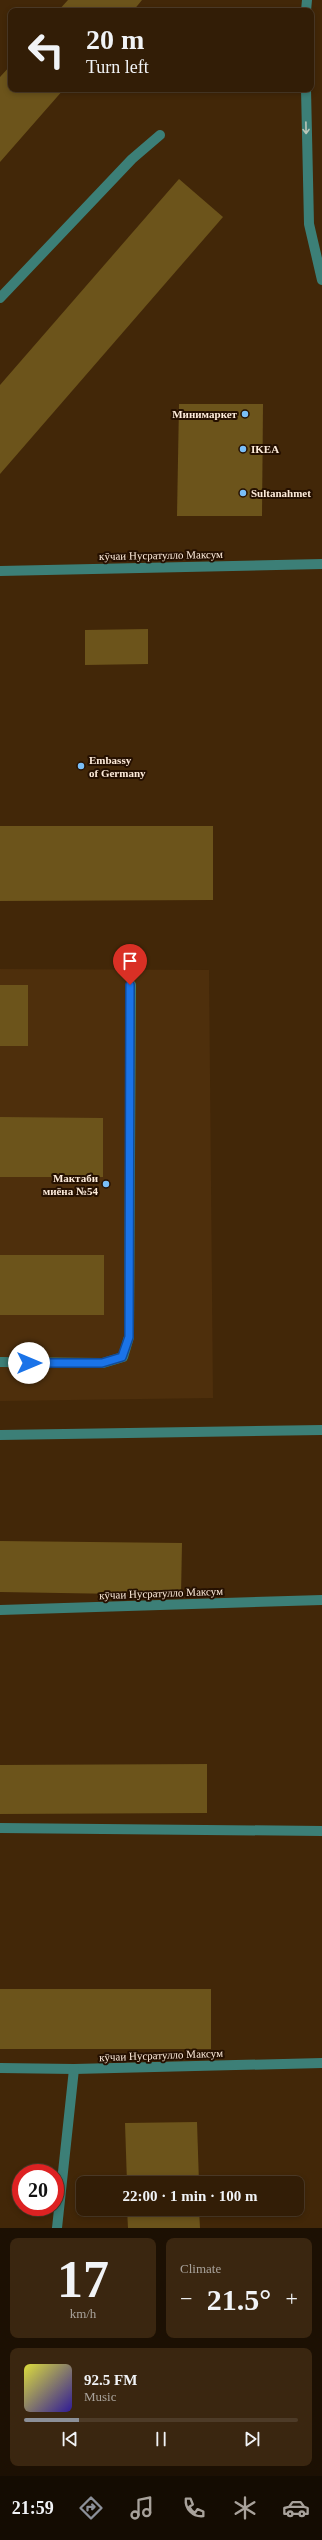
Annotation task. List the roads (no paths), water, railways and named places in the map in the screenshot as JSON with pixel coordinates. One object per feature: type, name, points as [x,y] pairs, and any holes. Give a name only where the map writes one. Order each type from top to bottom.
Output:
[{"type":"street","points":[[306,92],[309,224],[322,280]]},
{"type":"street","points":[[0,298],[132,159],[160,135]]},
{"type":"street","name":"кӯчаи Нусратулло Максум","points":[[0,571],[322,564]]},
{"type":"street","points":[[0,1362],[102,1363],[122,1357],[129,1337],[130,985]]},
{"type":"street","points":[[0,1435],[322,1430]]},
{"type":"street","name":"кӯчаи Нусратулло Максум","points":[[0,1610],[322,1600]]},
{"type":"street","points":[[0,1828],[322,1831]]},
{"type":"street","name":"кӯчаи Нусратулло Максум","points":[[0,2068],[74,2069],[322,2063]]},
{"type":"street","points":[[57,2228],[74,2069]]},
{"type":"place","name":"Минимаркет","points":[[245,414]]},
{"type":"place","name":"IKEA","points":[[243,449]]},
{"type":"place","name":"Sultanahmet","points":[[243,493]]},
{"type":"place","name":"Embassy of Germany","points":[[81,766]]},
{"type":"place","name":"Мактаби миёна №54","points":[[106,1184]]}]
